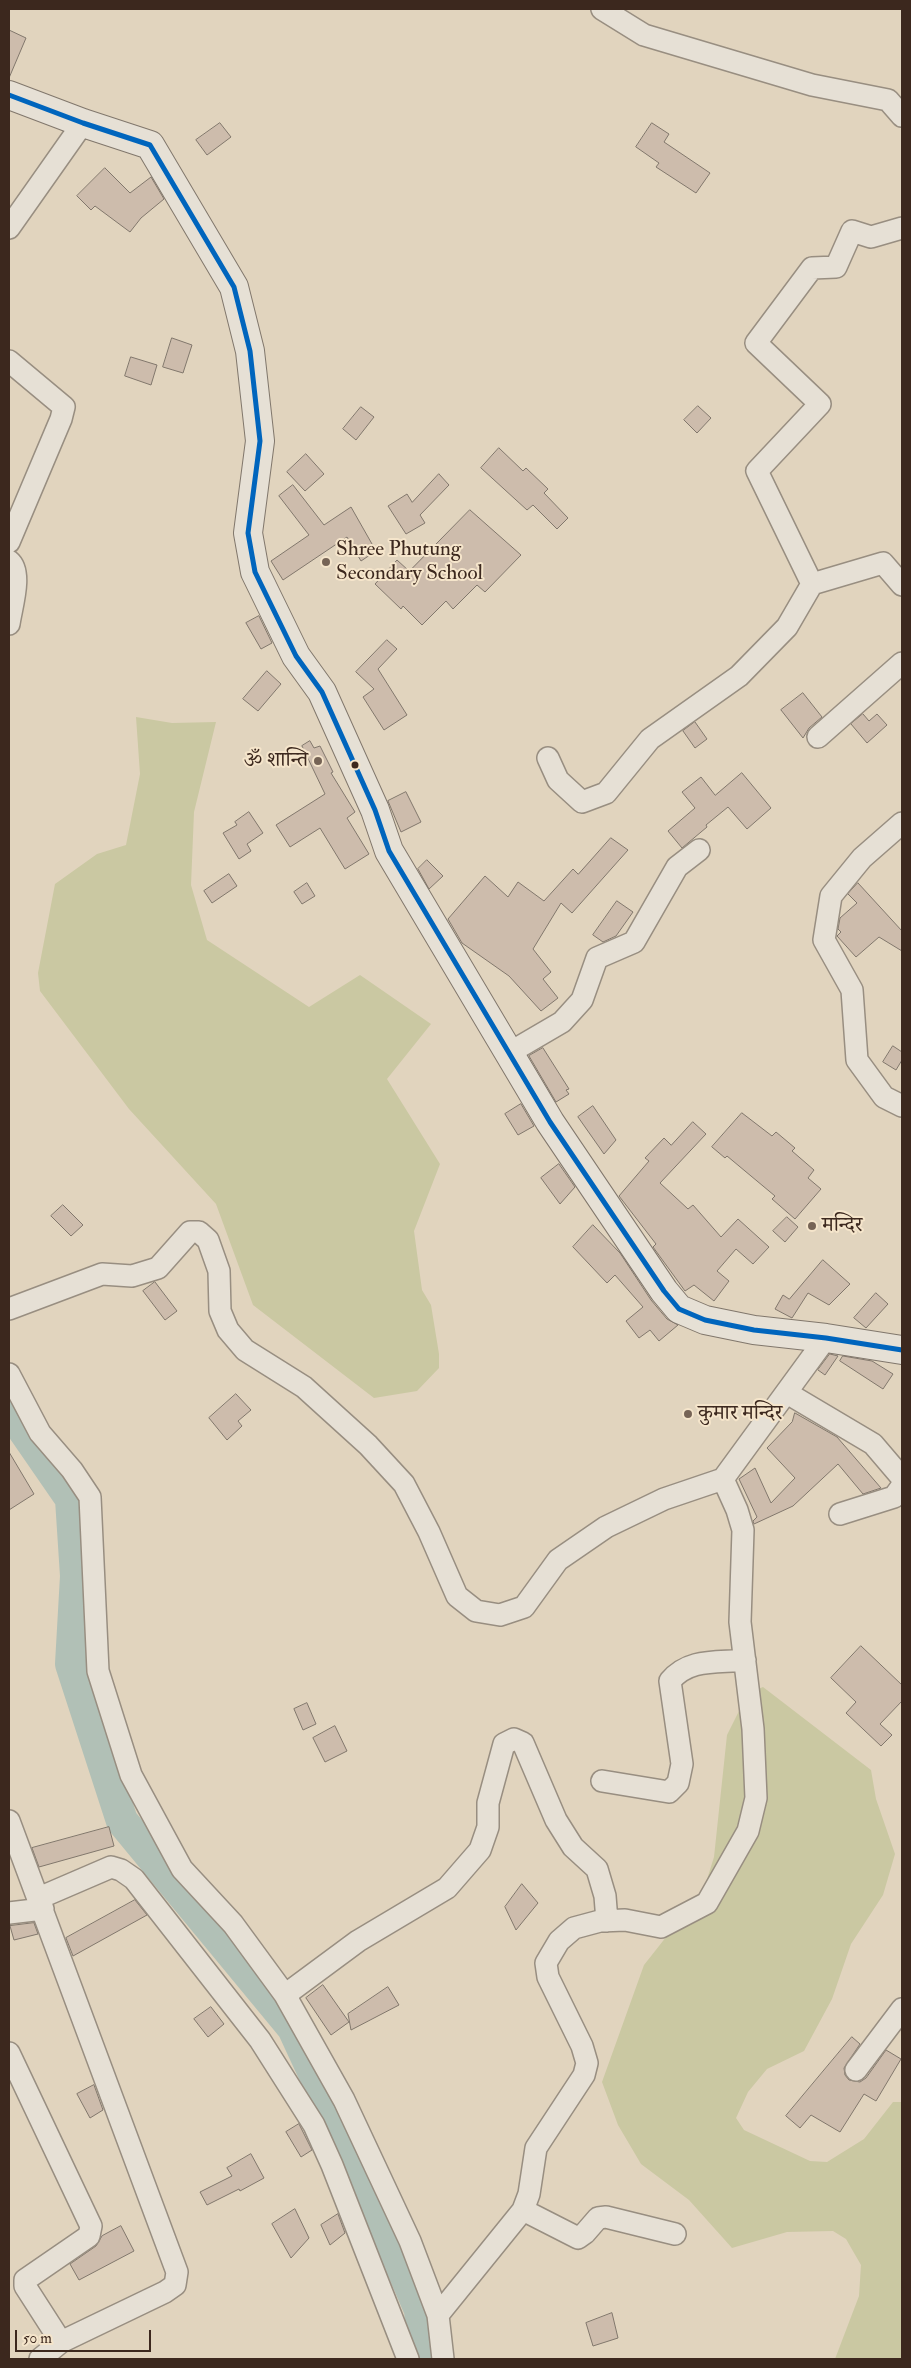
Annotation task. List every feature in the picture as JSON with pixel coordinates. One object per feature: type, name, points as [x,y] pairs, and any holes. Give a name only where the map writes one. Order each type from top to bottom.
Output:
[{"type":"street","points":[[602,9],[644,35],[812,85],[888,100],[902,116]]},
{"type":"street","points":[[9,95],[83,123],[150,144],[234,288],[250,351],[260,441],[248,532],[255,572],[296,656],[322,692],[375,810],[389,851],[566,1147],[664,1292],[679,1309],[705,1320],[754,1330],[826,1338],[902,1350]]},
{"type":"street","points":[[9,228],[83,123]]},
{"type":"street","points":[[812,584],[757,471],[820,404],[756,343],[812,268],[836,267],[852,231],[871,237],[900,227],[902,228]]},
{"type":"street","points":[[9,361],[64,407],[61,420],[9,542]]},
{"type":"street","points":[[9,561],[12,563],[17,575],[9,624]]},
{"type":"street","points":[[548,758],[558,780],[582,802],[606,793],[650,739],[739,676],[787,627],[812,584],[883,563],[902,585]]},
{"type":"street","points":[[818,737],[902,663]]},
{"type":"street","points":[[902,823],[862,858],[830,896],[824,940],[852,990],[857,1060],[884,1097],[902,1106]]},
{"type":"street","points":[[509,1053],[562,1022],[582,1000],[597,958],[634,942],[677,867],[700,850]]},
{"type":"street","points":[[9,1309],[102,1274],[132,1276],[158,1268],[190,1232],[199,1232],[208,1240],[219,1271],[220,1311],[228,1330],[245,1350],[304,1387],[368,1445],[404,1484],[429,1532],[457,1596],[476,1611],[500,1615],[524,1607],[558,1560],[606,1527],[664,1499],[723,1479],[826,1338]]},
{"type":"street","points":[[9,1374],[40,1433],[72,1470],[90,1497],[98,1671],[131,1775],[182,1869],[233,1924],[285,1995],[344,2100],[410,2241],[438,2315],[443,2359]]},
{"type":"street","points":[[787,1393],[878,1448],[902,1478],[902,1482]]},
{"type":"street","points":[[438,2315],[523,2210],[528,2194],[536,2148],[584,2075],[587,2063],[582,2046],[548,1977],[546,1963],[559,1941],[574,1928],[607,1921],[625,1920],[661,1927],[707,1903],[748,1831],[756,1798],[753,1729],[740,1622],[743,1530],[737,1510],[723,1479]]},
{"type":"street","points":[[840,1514],[894,1497],[902,1486]]},
{"type":"street","points":[[602,1781],[669,1792],[678,1783],[682,1764],[670,1681],[678,1670],[689,1665],[744,1660]]},
{"type":"street","points":[[285,1995],[358,1941],[447,1888],[480,1850],[488,1827],[488,1802],[504,1744],[514,1739],[523,1743],[556,1820],[573,1847],[597,1869],[605,1896],[607,1921]]},
{"type":"street","points":[[9,1821],[177,2272],[175,2285],[165,2292],[61,2342],[40,2359]]},
{"type":"street","points":[[9,1913],[41,1903],[111,1867],[121,1870],[134,1879],[260,2040],[314,2125],[332,2165],[408,2359]]},
{"type":"street","points":[[856,2070],[902,2009]]},
{"type":"street","points":[[9,2053],[91,2226],[89,2236],[25,2280],[24,2286],[61,2342]]},
{"type":"street","points":[[523,2210],[578,2238],[598,2218],[606,2217],[675,2234]]},
{"type":"shaded area","points":[[136,717],[172,723],[216,722],[194,812],[191,885],[207,940],[309,1007],[360,975],[431,1024],[387,1079],[440,1164],[414,1231],[422,1290],[431,1305],[439,1354],[439,1368],[417,1391],[374,1398],[253,1305],[216,1204],[129,1109],[40,991],[38,973],[55,884],[97,854],[126,845],[140,774]]},
{"type":"shaded area","points":[[763,1687],[871,1770],[876,1799],[895,1854],[883,1895],[851,1944],[832,1999],[804,2051],[767,2069],[748,2092],[736,2118],[744,2130],[810,2161],[827,2162],[864,2139],[893,2102],[902,2102],[902,2359],[835,2359],[859,2296],[861,2265],[846,2239],[833,2231],[787,2232],[732,2248],[689,2200],[641,2164],[618,2125],[602,2082],[644,1965],[704,1889],[714,1857],[727,1735],[748,1693]]},
{"type":"building","points":[[9,30],[26,38],[9,78]]},
{"type":"building","points":[[220,123],[231,137],[207,155],[196,140]]},
{"type":"building","points":[[652,123],[669,134],[664,142],[710,173],[696,193],[656,167],[659,163],[636,147]]},
{"type":"building","points":[[105,168],[130,193],[151,177],[164,199],[141,218],[130,232],[95,206],[91,210],[77,196]]},
{"type":"building","points":[[172,338],[192,345],[183,373],[163,367]]},
{"type":"building","points":[[131,357],[157,365],[151,385],[125,376]]},
{"type":"building","points":[[698,406],[711,418],[697,433],[684,420]]},
{"type":"building","points":[[361,407],[374,417],[356,440],[343,429]]},
{"type":"building","points":[[499,448],[523,471],[526,468],[548,489],[544,493],[568,518],[557,529],[533,505],[527,510],[481,468]]},
{"type":"building","points":[[306,454],[324,474],[305,491],[287,472]]},
{"type":"building","points":[[439,474],[449,485],[420,515],[425,523],[406,534],[388,506],[407,494],[412,502]]},
{"type":"building","points":[[293,485],[324,525],[351,507],[376,551],[361,561],[347,537],[283,580],[271,561],[309,535],[279,496]]},
{"type":"building","points":[[470,510],[521,555],[485,592],[477,585],[453,609],[446,601],[422,625],[403,606],[401,609],[375,584],[397,560],[409,571]]},
{"type":"building","points":[[259,616],[272,643],[261,649],[246,623]]},
{"type":"building","points":[[387,640],[397,649],[378,669],[407,715],[384,730],[363,697],[374,689],[356,672]]},
{"type":"building","points":[[267,671],[281,684],[258,711],[243,699]]},
{"type":"building","points":[[803,693],[822,717],[809,728],[803,738],[781,710]]},
{"type":"building","points":[[863,714],[869,721],[877,714],[887,725],[867,743],[851,724]]},
{"type":"building","points":[[695,722],[707,739],[695,748],[683,731]]},
{"type":"building","points":[[310,741],[314,748],[320,746],[333,772],[331,773],[355,812],[347,818],[369,854],[345,869],[320,828],[290,847],[276,825],[325,794],[302,746]]},
{"type":"building","points":[[742,773],[771,808],[747,829],[728,807],[682,848],[668,831],[695,808],[682,792],[701,777],[715,795]]},
{"type":"building","points":[[406,792],[421,822],[401,832],[388,801]]},
{"type":"building","points":[[249,812],[263,833],[247,844],[251,851],[239,859],[223,833],[237,825],[235,822]]},
{"type":"building","points":[[611,838],[628,850],[572,913],[561,903],[533,949],[551,972],[543,979],[558,998],[541,1011],[509,976],[462,943],[448,919],[485,876],[508,897],[518,882],[544,901],[573,869],[578,874]]},
{"type":"building","points":[[427,860],[443,876],[429,889],[418,869]]},
{"type":"building","points":[[229,874],[237,886],[212,903],[204,891]]},
{"type":"building","points":[[307,883],[315,896],[302,904],[294,892]]},
{"type":"building","points":[[858,883],[902,931],[902,951],[879,937],[856,957],[837,936],[841,932],[838,929],[840,918],[857,903],[848,894]]},
{"type":"building","points":[[617,901],[633,912],[616,936],[603,942],[593,935]]},
{"type":"building","points":[[893,1046],[902,1052],[902,1060],[896,1070],[883,1062]]},
{"type":"building","points":[[543,1048],[569,1089],[566,1090],[569,1094],[556,1102],[529,1056]]},
{"type":"building","points":[[521,1104],[534,1126],[518,1135],[505,1114]]},
{"type":"building","points":[[593,1106],[616,1140],[604,1154],[578,1117]]},
{"type":"building","points":[[742,1113],[772,1136],[776,1132],[795,1148],[792,1151],[814,1170],[808,1178],[821,1189],[795,1219],[772,1199],[775,1196],[727,1156],[725,1158],[712,1147]]},
{"type":"building","points":[[693,1122],[706,1134],[660,1183],[688,1209],[693,1205],[721,1237],[738,1219],[769,1247],[753,1264],[736,1249],[717,1271],[729,1281],[714,1301],[694,1285],[685,1291],[653,1247],[656,1244],[619,1196],[649,1161],[645,1158],[664,1138],[671,1145]]},
{"type":"building","points":[[559,1164],[575,1187],[560,1204],[541,1178]]},
{"type":"building","points":[[63,1205],[83,1225],[71,1236],[51,1216]]},
{"type":"building","points":[[787,1217],[798,1227],[785,1242],[773,1231]]},
{"type":"building","points":[[593,1225],[620,1253],[651,1300],[667,1319],[678,1325],[659,1341],[650,1330],[639,1338],[626,1321],[643,1307],[615,1275],[607,1283],[573,1247]]},
{"type":"building","points":[[823,1260],[850,1284],[829,1305],[808,1293],[792,1318],[775,1309],[783,1295],[789,1299]]},
{"type":"building","points":[[155,1282],[177,1311],[165,1320],[143,1291]]},
{"type":"building","points":[[876,1293],[888,1304],[866,1328],[854,1318]]},
{"type":"building","points":[[830,1354],[838,1356],[825,1375],[818,1370]]},
{"type":"building","points":[[843,1356],[872,1361],[893,1374],[883,1389],[840,1361]]},
{"type":"building","points":[[236,1394],[251,1410],[238,1421],[242,1426],[227,1440],[209,1418]]},
{"type":"building","points":[[795,1413],[837,1437],[881,1488],[863,1494],[838,1464],[793,1506],[754,1524],[753,1521],[757,1517],[739,1479],[755,1468],[771,1503],[795,1478],[767,1448],[792,1422]]},
{"type":"building","points":[[9,1452],[34,1494],[9,1510]]},
{"type":"building","points":[[861,1646],[902,1685],[902,1701],[880,1724],[892,1735],[881,1746],[846,1713],[856,1702],[831,1678]]},
{"type":"building","points":[[307,1703],[316,1724],[303,1730],[294,1709]]},
{"type":"building","points":[[335,1726],[347,1751],[325,1762],[313,1738]]},
{"type":"building","points":[[109,1827],[114,1846],[39,1867],[32,1848]]},
{"type":"building","points":[[522,1884],[538,1903],[516,1930],[505,1907]]},
{"type":"building","points":[[135,1900],[147,1915],[73,1956],[66,1938]]},
{"type":"building","points":[[34,1923],[38,1934],[14,1940],[10,1926]]},
{"type":"building","points":[[323,1985],[349,2022],[331,2035],[306,1998]]},
{"type":"building","points":[[388,1987],[399,2005],[351,2030],[348,2014]]},
{"type":"building","points":[[211,2007],[224,2024],[208,2037],[194,2019]]},
{"type":"building","points":[[852,2037],[860,2044],[844,2068],[845,2075],[849,2080],[860,2082],[866,2078],[886,2050],[901,2059],[876,2101],[864,2094],[840,2132],[811,2115],[800,2128],[786,2116]]},
{"type":"building","points":[[94,2085],[103,2110],[90,2118],[77,2094]]},
{"type":"building","points":[[299,2124],[312,2150],[301,2157],[286,2132]]},
{"type":"building","points":[[251,2154],[264,2178],[207,2205],[200,2192],[232,2176],[227,2168]]},
{"type":"building","points":[[295,2209],[309,2238],[291,2258],[272,2224]]},
{"type":"building","points":[[338,2214],[345,2233],[330,2245],[321,2225]]},
{"type":"building","points":[[121,2226],[134,2251],[79,2280],[70,2264],[96,2246],[102,2236]]},
{"type":"building","points":[[612,2313],[618,2338],[593,2346],[586,2323]]},
{"type":"waterway","points":[[9,1409],[71,1499],[76,1576],[71,1664],[122,1821],[293,2028],[377,2210],[420,2310],[424,2359]]},
{"type":"transit line","points":[[9,95],[83,123],[150,145],[234,287],[250,351],[260,441],[248,533],[255,572],[296,656],[322,692],[375,810],[389,851],[550,1122],[664,1291],[679,1309],[705,1320],[754,1330],[826,1338],[902,1350]]},
{"type":"place","name":"Shree Phutung Secondary School","points":[[326,562]]},
{"type":"place","name":"ॐ शान्ति","points":[[318,761]]},
{"type":"place","name":"मन्दिर","points":[[812,1226]]},
{"type":"place","name":"कुमार मन्दिर","points":[[688,1414]]}]
